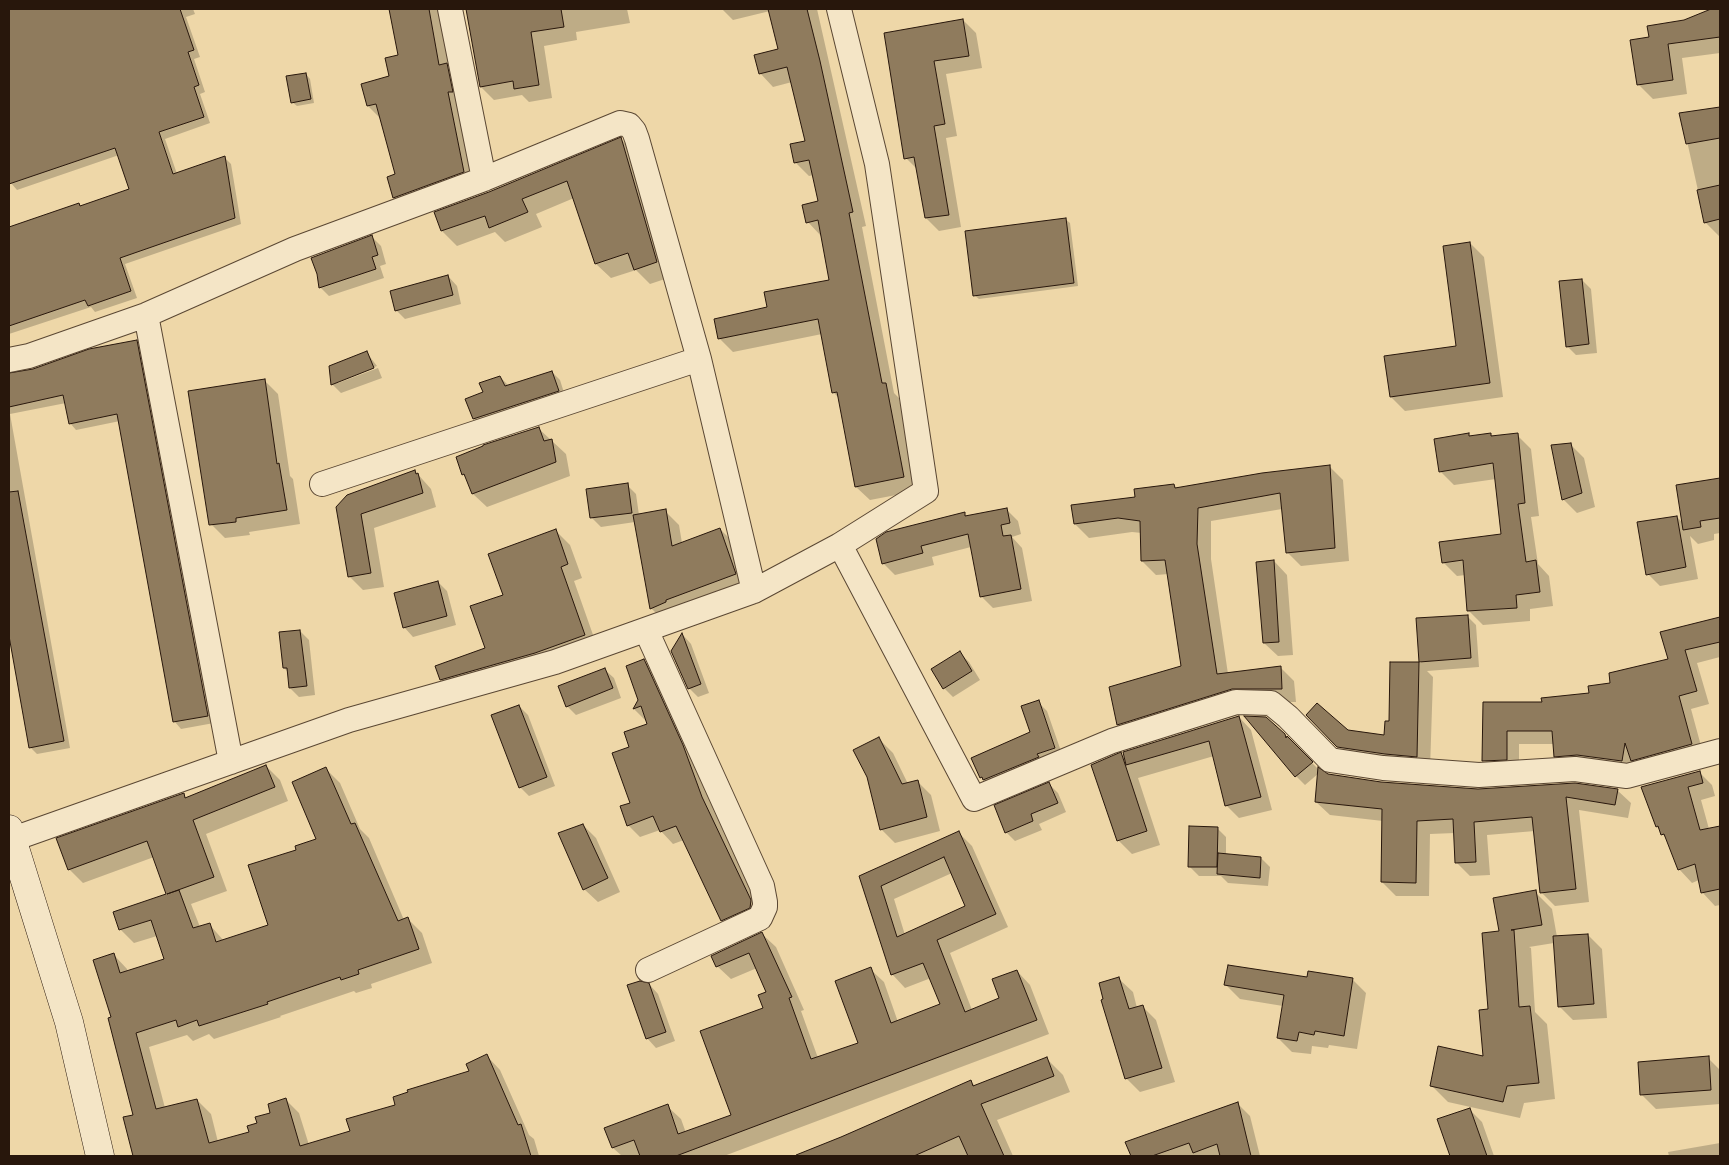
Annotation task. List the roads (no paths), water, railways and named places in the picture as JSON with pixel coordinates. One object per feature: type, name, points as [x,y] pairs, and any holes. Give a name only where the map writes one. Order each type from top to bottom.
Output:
[{"type":"street","points":[[450,9],[484,179]]},
{"type":"street","points":[[100,1156],[69,1022],[11,834],[231,762],[349,720],[555,662],[754,591],[840,545],[926,491],[877,164],[839,9]]},
{"type":"street","points":[[9,360],[29,356],[146,314],[295,249],[484,179],[620,123],[628,125],[634,131],[637,140],[699,359],[754,591]]},
{"type":"street","points":[[146,314],[231,762]]},
{"type":"street","points":[[322,484],[699,359]]},
{"type":"street","points":[[840,545],[974,799],[1112,741],[1236,702],[1271,703],[1288,717],[1330,760],[1383,768],[1479,775],[1575,769],[1627,776],[1720,751]]},
{"type":"street","points":[[646,630],[762,886],[765,902],[760,918],[648,970]]}]
